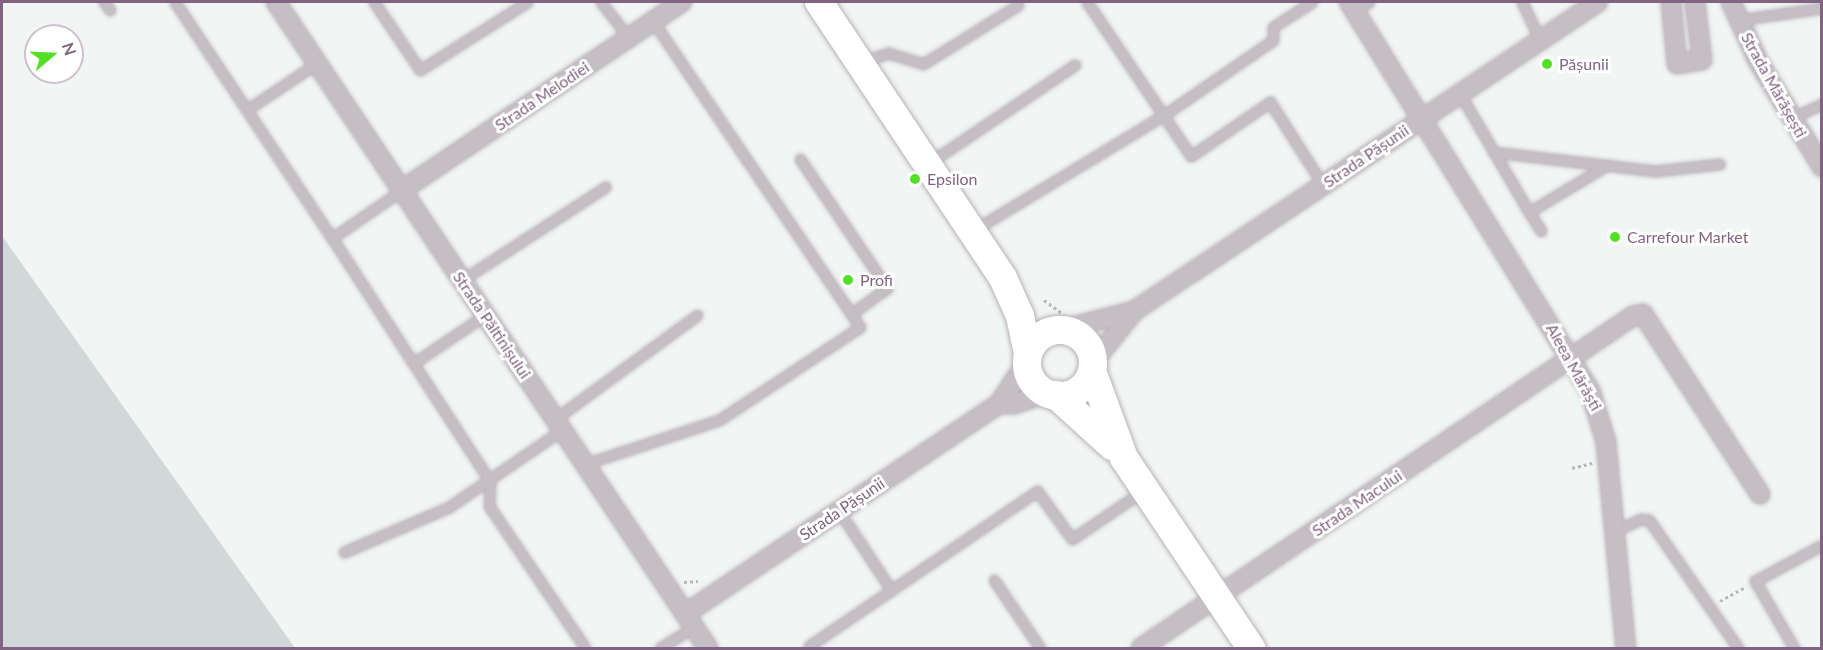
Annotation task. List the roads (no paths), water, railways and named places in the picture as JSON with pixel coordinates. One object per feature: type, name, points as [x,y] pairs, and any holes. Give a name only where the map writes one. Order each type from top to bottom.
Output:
[{"type":"main road","points":[[819,2],[1003,278],[1020,316],[1032,381],[1087,420],[1124,458],[1251,648]]},
{"type":"main road","points":[[1003,278],[1059,330],[1087,344],[1092,366],[1124,458]]},
{"type":"main road","points":[[1027,358],[1037,338],[1059,330]]},
{"type":"main road","points":[[1051,394],[1074,392],[1092,366]]},
{"type":"street","name":"Strada Păltinișului","points":[[276,2],[708,648]]},
{"type":"street","name":"Strada Melodiei","points":[[402,190],[682,2]]},
{"type":"street","name":"Strada Pășunii","points":[[1092,366],[1134,311],[1598,2]]},
{"type":"street","points":[[1671,2],[1677,64],[1702,60],[1695,2]]},
{"type":"street","name":"Strada Mărășești","points":[[1731,2],[1738,20],[1791,118],[1818,156]]},
{"type":"street","name":"Aleea Mărăști","points":[[1358,4],[1423,118],[1571,357],[1600,413],[1608,459],[1626,648]]},
{"type":"street","name":"Strada Pășunii","points":[[1059,330],[1134,311]]},
{"type":"street","name":"Strada Macului","points":[[1142,648],[1218,599],[1619,324],[1642,314],[1760,494]]},
{"type":"street","name":"Strada Pășunii","points":[[689,620],[839,511],[999,404],[1027,358]]},
{"type":"street","name":"Strada Pășunii","points":[[999,404],[1014,404],[1051,394]]},
{"type":"lane","points":[[104,2],[110,10]]},
{"type":"lane","points":[[175,2],[248,109],[490,481],[489,506],[585,648]]},
{"type":"lane","points":[[374,2],[420,70],[527,2]]},
{"type":"lane","points":[[601,2],[628,37]]},
{"type":"lane","points":[[1087,2],[1191,156],[1270,102],[1323,185]]},
{"type":"lane","points":[[972,231],[1164,115],[1274,40],[1273,27],[1312,2]]},
{"type":"lane","points":[[1522,2],[1540,40]]},
{"type":"lane","points":[[860,63],[888,53],[923,64],[1018,5]]},
{"type":"lane","points":[[1738,20],[1821,8]]},
{"type":"lane","points":[[585,464],[719,420],[860,327],[653,21]]},
{"type":"lane","points":[[248,109],[318,63]]},
{"type":"lane","points":[[927,165],[1075,65]]},
{"type":"lane","points":[[1460,94],[1541,231]]},
{"type":"lane","points":[[1791,118],[1821,104]]},
{"type":"lane","points":[[1493,152],[1604,167],[1655,171],[1720,164]]},
{"type":"lane","points":[[800,159],[887,288],[851,314]]},
{"type":"lane","points":[[1529,212],[1604,167]]},
{"type":"lane","points":[[462,280],[605,187]]},
{"type":"lane","points":[[332,238],[402,190]]},
{"type":"lane","points":[[414,363],[485,315]]},
{"type":"lane","points":[[344,552],[449,507],[490,481],[698,315]]},
{"type":"lane","points":[[811,648],[809,646],[1037,491],[1072,539],[1145,490]]},
{"type":"lane","points":[[839,511],[891,590]]},
{"type":"lane","points":[[1615,531],[1641,519],[1649,520],[1738,648]]},
{"type":"lane","points":[[1794,648],[1755,581],[1821,545]]},
{"type":"lane","points":[[994,580],[1040,648]]},
{"type":"lane","points":[[660,648],[689,620]]},
{"type":"place","name":"Pășunii","points":[[1547,64]]},
{"type":"place","name":"Epsilon","points":[[915,179]]},
{"type":"place","name":"Carrefour Market","points":[[1615,237]]},
{"type":"place","name":"Profi","points":[[848,280]]}]
